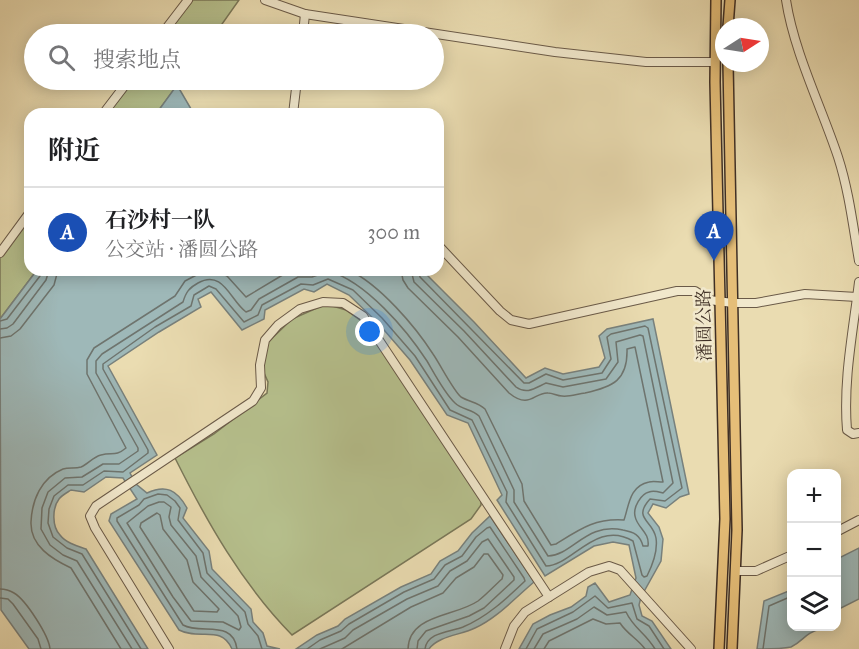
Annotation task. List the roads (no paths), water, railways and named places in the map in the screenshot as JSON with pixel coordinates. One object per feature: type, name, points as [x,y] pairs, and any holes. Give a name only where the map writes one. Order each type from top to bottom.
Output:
[{"type":"main road","name":"潘圆公路","points":[[716,0],[716,18]]},
{"type":"main road","points":[[728,18],[729,0]]},
{"type":"main road","name":"潘圆公路","points":[[715,72],[725,519],[718,649]]},
{"type":"main road","name":"潘圆公路","points":[[728,72],[737,451],[736,571],[732,649]]},
{"type":"street","points":[[170,24],[188,0]]},
{"type":"street","points":[[265,0],[305,14],[373,24]]},
{"type":"street","points":[[786,0],[790,24],[839,160],[849,196],[859,261]]},
{"type":"street","points":[[304,24],[305,14]]},
{"type":"street","points":[[444,34],[620,60],[715,62]]},
{"type":"street","points":[[108,108],[121,90]]},
{"type":"street","points":[[294,108],[296,90]]},
{"type":"street","points":[[0,253],[24,220]]},
{"type":"street","points":[[444,251],[500,311],[511,320],[520,323],[541,323],[677,291],[695,291],[709,300],[733,303],[756,303],[805,294],[857,297]]},
{"type":"street","points":[[859,282],[845,386],[847,430],[853,434],[859,433]]},
{"type":"street","points":[[169,649],[95,528],[90,516],[96,506],[253,401],[261,388],[260,365],[265,340],[278,325],[300,309],[323,302],[343,303],[363,316],[549,597]]},
{"type":"street","points":[[841,530],[859,520]]},
{"type":"street","points":[[736,571],[756,571],[787,557]]},
{"type":"street","points":[[505,649],[514,626],[525,612],[589,572],[609,566],[620,570],[691,649]]},
{"type":"water","points":[[173,90],[180,90],[190,108],[160,108]]},
{"type":"water","points":[[32,276],[428,276],[526,378],[545,368],[563,374],[599,367],[605,358],[599,336],[607,329],[653,319],[689,494],[680,497],[666,508],[653,504],[648,513],[659,527],[663,539],[661,561],[639,605],[642,616],[652,621],[671,649],[519,649],[533,624],[571,607],[586,596],[588,587],[595,583],[609,602],[630,595],[636,578],[629,545],[613,542],[594,546],[545,576],[497,500],[502,495],[468,423],[447,415],[410,360],[378,323],[349,295],[327,284],[314,292],[304,289],[265,310],[264,319],[242,330],[211,292],[198,299],[201,307],[108,366],[157,455],[130,473],[136,484],[147,493],[165,489],[179,497],[187,508],[183,518],[209,551],[212,569],[251,609],[253,622],[263,633],[267,646],[280,649],[232,649],[222,637],[179,630],[109,521],[111,514],[137,499],[123,478],[106,477],[84,492],[71,490],[60,498],[54,512],[55,527],[65,540],[86,549],[148,649],[29,649],[1,610],[0,319]]},
{"type":"water","points":[[490,516],[534,582],[491,619],[475,628],[444,638],[429,649],[296,649],[401,587],[431,574],[440,561],[458,551],[472,533]]},
{"type":"water","points":[[859,548],[859,599],[841,608],[841,577],[841,557]]},
{"type":"water","points":[[787,592],[787,631],[816,631],[791,647],[757,649],[764,601]]},
{"type":"place","name":"石沙村一队","points":[[714,261]]}]
